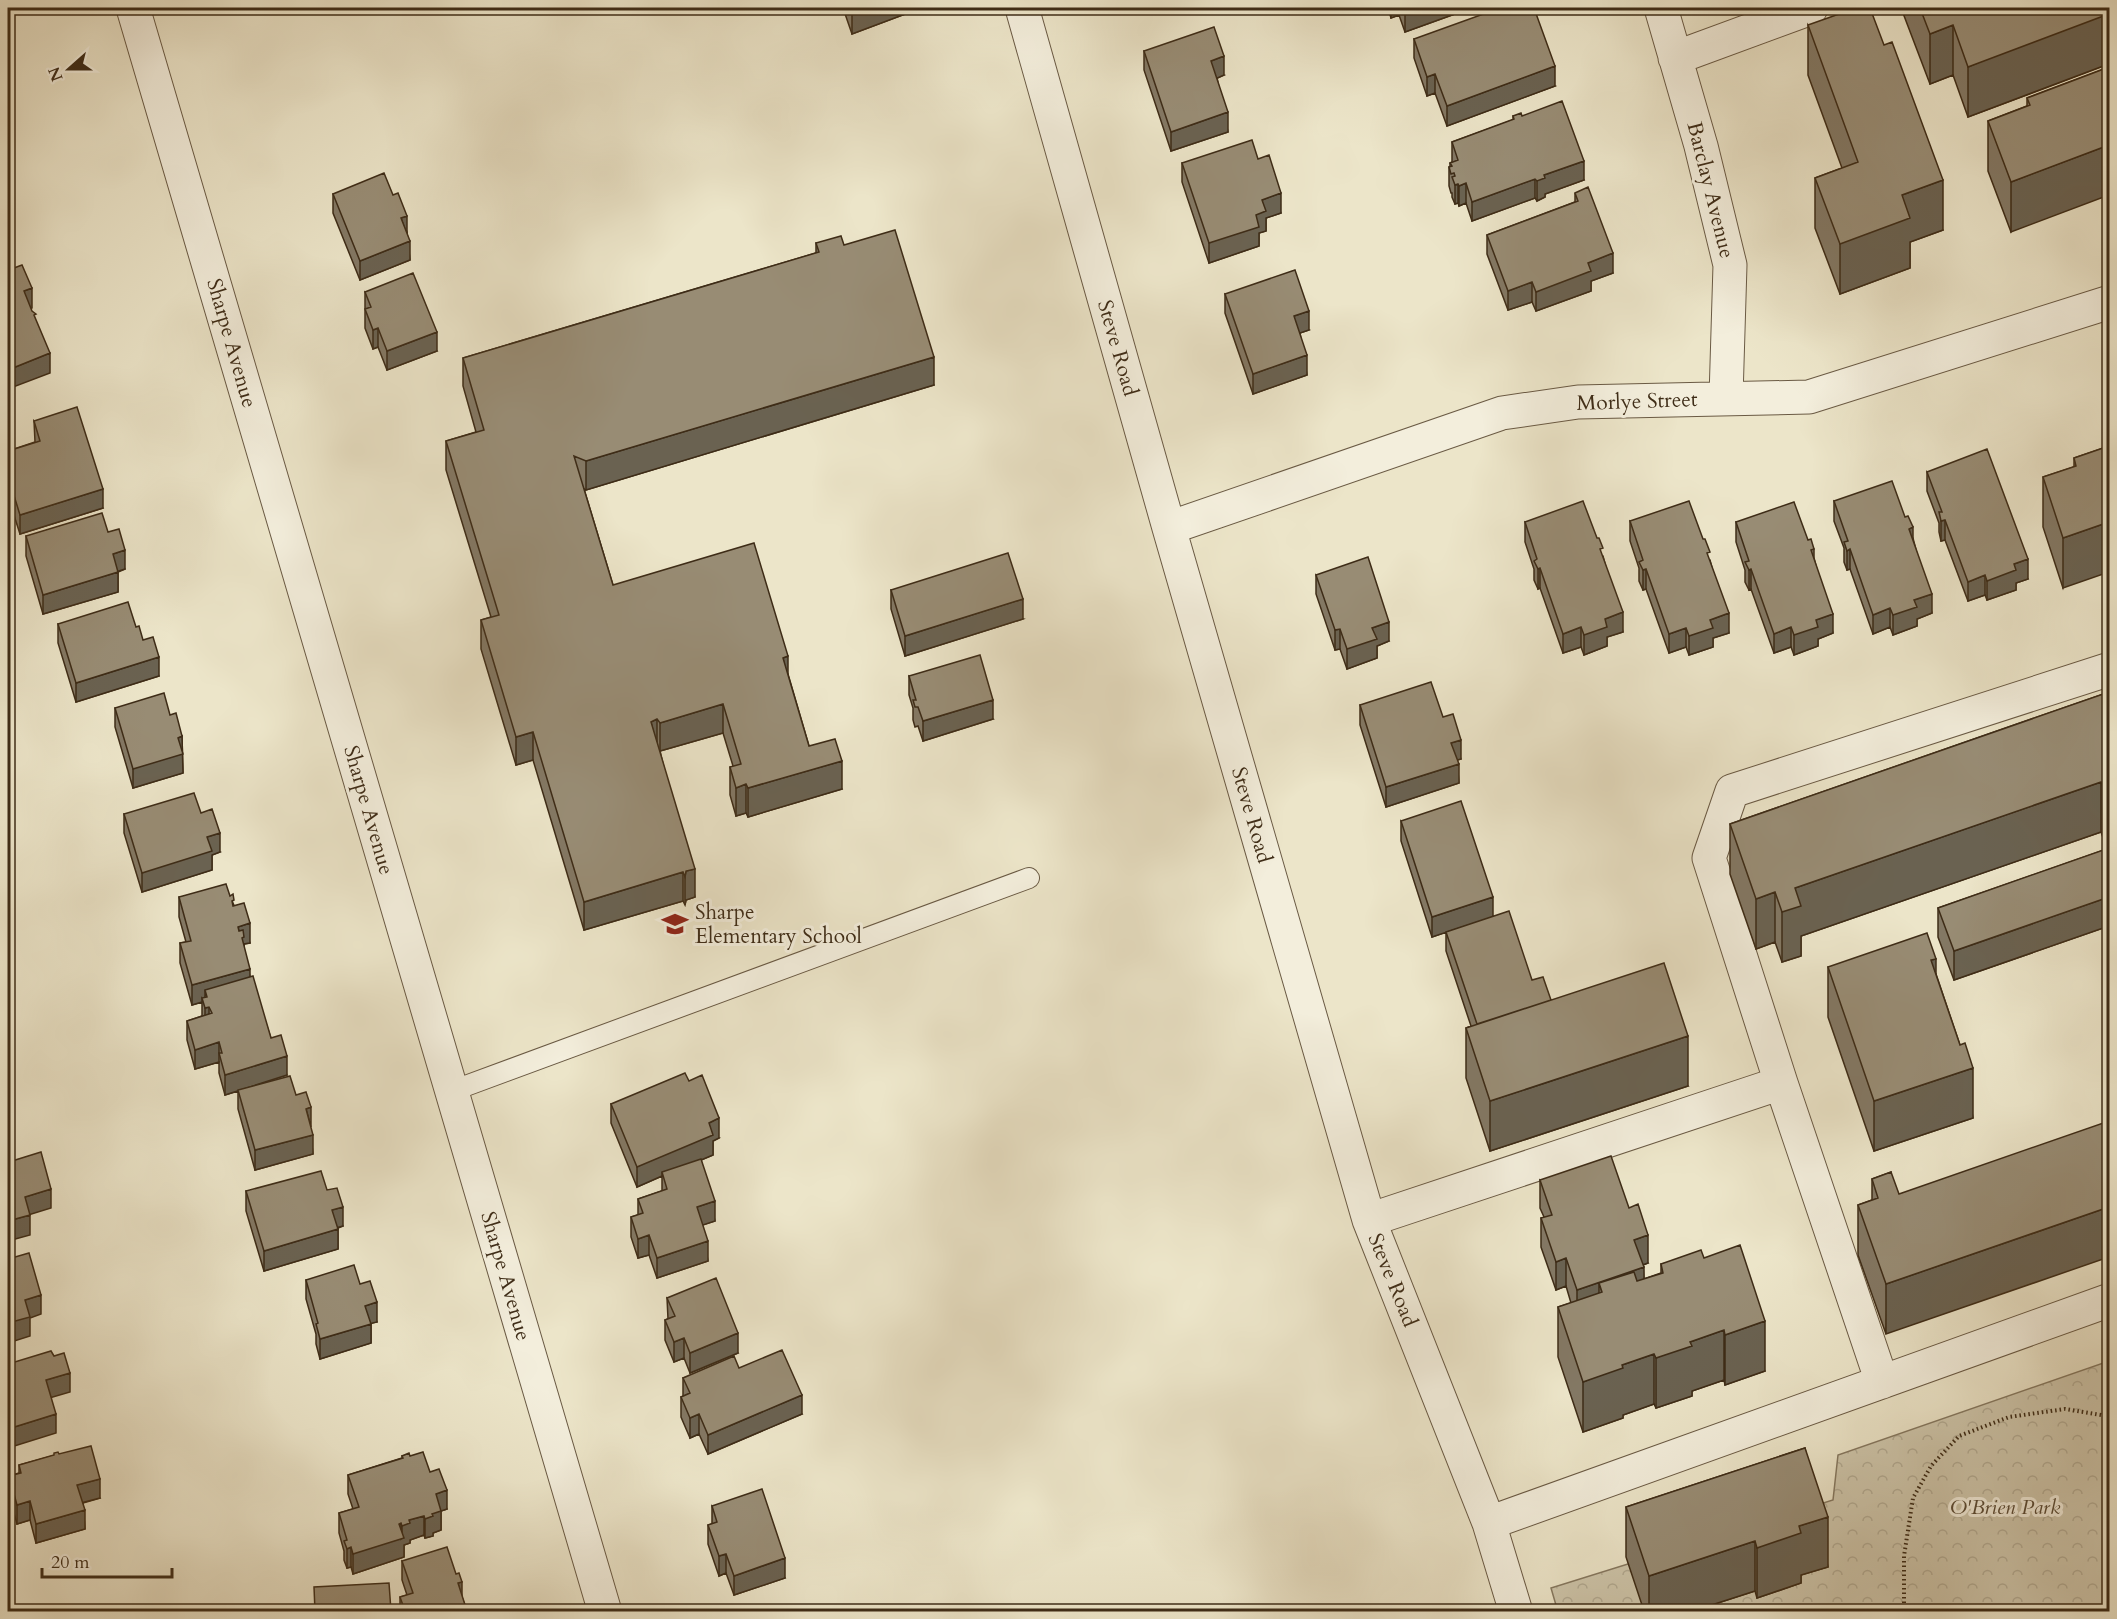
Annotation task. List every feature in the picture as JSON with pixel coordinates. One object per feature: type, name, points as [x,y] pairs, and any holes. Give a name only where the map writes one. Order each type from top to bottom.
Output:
[{"type":"street","name":"Sharpe Avenue","points":[[133,8],[605,1611]]},
{"type":"street","name":"Steve Road","points":[[1022,8],[1169,528],[1369,1220],[1489,1523],[1516,1611]]},
{"type":"street","name":"Barclay Avenue","points":[[1661,8],[1701,146],[1730,265],[1726,398]]},
{"type":"street","points":[[1675,58],[1811,8]]},
{"type":"street","name":"Morlye Street","points":[[1169,528],[1502,413],[1578,402],[1809,397],[2109,302]]},
{"type":"street","points":[[1882,1382],[1781,1083],[1709,858],[1732,791],[2109,669]]},
{"type":"street","points":[[1369,1220],[1781,1083]]},
{"type":"street","points":[[1489,1523],[2109,1300]]},
{"type":"lane","points":[[452,1091],[1029,878]]},
{"type":"path","points":[[1904,1611],[1904,1556],[1913,1498],[1931,1466],[1959,1436],[2009,1417],[2064,1409],[2101,1415],[2109,1420]]},
{"type":"green space","name":"O'Brien Park","points":[[2109,1361],[2109,1611],[1558,1612],[1551,1588],[1833,1500],[1838,1455]]},
{"type":"building","points":[[849,8],[870,8],[852,14]]},
{"type":"building","points":[[1403,8],[1419,8],[1405,13]]},
{"type":"building","points":[[1500,8],[1534,8],[1555,66],[1447,106],[1435,74],[1427,77],[1414,39]]},
{"type":"building","points":[[1856,8],[1870,8],[1884,45],[1892,42],[1943,180],[1902,195],[1910,218],[1840,244],[1815,178],[1858,162],[1808,25]]},
{"type":"building","points":[[1920,8],[2103,8],[2106,15],[1968,67],[1953,25],[1930,34]]},
{"type":"building","points":[[1214,27],[1224,56],[1211,61],[1228,112],[1171,132],[1144,51]]},
{"type":"building","points":[[2109,67],[2109,145],[2011,182],[1988,121],[2030,105],[2027,98]]},
{"type":"building","points":[[1562,101],[1584,161],[1544,175],[1545,178],[1537,181],[1535,179],[1472,202],[1466,183],[1455,185],[1452,177],[1455,176],[1454,173],[1451,174],[1449,167],[1452,166],[1450,163],[1458,160],[1452,142],[1514,119],[1513,116],[1521,113],[1522,116]]},
{"type":"building","points":[[1252,140],[1258,159],[1269,155],[1281,193],[1262,200],[1266,211],[1256,215],[1259,227],[1209,243],[1182,163]]},
{"type":"building","points":[[384,173],[393,195],[398,193],[407,216],[401,218],[410,241],[360,261],[333,194]]},
{"type":"building","points":[[1588,187],[1613,253],[1588,263],[1591,271],[1536,292],[1532,282],[1508,291],[1487,235],[1578,201],[1575,193]]},
{"type":"building","points":[[895,230],[934,357],[586,461],[574,456],[613,585],[754,543],[788,656],[783,658],[809,746],[835,739],[842,761],[748,788],[746,784],[736,788],[730,767],[741,764],[723,704],[660,723],[657,719],[651,722],[695,869],[686,871],[685,877],[683,872],[584,902],[533,732],[516,737],[481,620],[499,615],[446,441],[484,430],[463,358],[819,252],[816,243],[841,236],[844,245]]},
{"type":"building","points":[[8,252],[14,268],[22,265],[32,288],[24,291],[32,311],[36,314],[34,315],[50,353],[8,370]]},
{"type":"building","points":[[1295,270],[1309,311],[1294,316],[1307,355],[1253,374],[1225,294]]},
{"type":"building","points":[[413,273],[437,332],[387,351],[378,328],[373,330],[365,309],[371,307],[365,292]]},
{"type":"building","points":[[77,407],[103,489],[20,515],[12,489],[9,490],[8,451],[40,441],[34,421]]},
{"type":"building","points":[[2109,446],[2109,522],[2063,538],[2043,477],[2076,466],[2074,458]]},
{"type":"building","points":[[1987,449],[2028,559],[2014,564],[2016,570],[1987,581],[1985,575],[1968,582],[1945,520],[1941,521],[1939,512],[1942,512],[1927,472]]},
{"type":"building","points":[[1892,481],[1905,517],[1908,516],[1913,527],[1909,529],[1932,594],[1914,600],[1917,607],[1893,615],[1890,608],[1873,615],[1850,549],[1847,551],[1844,542],[1848,541],[1834,501]]},
{"type":"building","points":[[1583,501],[1603,548],[1600,549],[1623,612],[1605,619],[1607,627],[1584,635],[1581,627],[1563,634],[1540,568],[1538,569],[1534,561],[1537,559],[1525,522]]},
{"type":"building","points":[[1689,501],[1710,552],[1707,553],[1729,613],[1710,620],[1713,628],[1689,636],[1686,628],[1669,634],[1646,569],[1643,570],[1639,562],[1643,560],[1630,521]]},
{"type":"building","points":[[1794,502],[1808,540],[1811,539],[1814,549],[1811,550],[1833,614],[1816,620],[1818,627],[1794,635],[1791,627],[1774,634],[1751,569],[1749,570],[1745,562],[1749,561],[1736,522]]},
{"type":"building","points":[[102,513],[108,532],[119,529],[125,550],[113,554],[118,572],[43,595],[26,536]]},
{"type":"building","points":[[1008,553],[1023,599],[905,636],[891,590]]},
{"type":"building","points":[[1368,557],[1389,622],[1372,628],[1377,639],[1347,649],[1340,629],[1335,630],[1316,575]]},
{"type":"building","points":[[128,602],[143,640],[153,637],[159,657],[76,683],[58,624]]},
{"type":"building","points":[[980,655],[993,700],[923,721],[918,707],[915,707],[913,700],[916,700],[909,676]]},
{"type":"building","points":[[1431,682],[1443,717],[1453,714],[1461,740],[1451,743],[1459,764],[1386,787],[1360,705]]},
{"type":"building","points":[[2109,692],[2109,802],[2101,782],[1795,888],[1801,906],[1782,912],[1775,892],[1756,899],[1730,824]]},
{"type":"building","points":[[164,693],[170,715],[176,713],[182,736],[178,738],[183,754],[133,769],[115,708]]},
{"type":"building","points":[[194,793],[201,813],[212,809],[220,833],[207,837],[212,851],[142,873],[124,814]]},
{"type":"building","points":[[1461,801],[1493,897],[1432,917],[1401,821]]},
{"type":"building","points":[[2109,848],[2109,897],[1954,951],[1938,908]]},
{"type":"building","points":[[226,884],[230,896],[233,894],[233,906],[244,903],[250,923],[238,927],[239,931],[243,930],[244,937],[242,938],[250,969],[192,985],[180,943],[191,941],[179,897]]},
{"type":"building","points":[[1509,911],[1532,980],[1543,977],[1551,1000],[1477,1024],[1446,932]]},
{"type":"building","points":[[1927,933],[1936,959],[1931,960],[1960,1045],[1965,1043],[1973,1068],[1874,1101],[1828,967]]},
{"type":"building","points":[[1664,963],[1688,1036],[1490,1101],[1466,1028]]},
{"type":"building","points":[[253,976],[271,1038],[281,1035],[287,1056],[225,1075],[219,1053],[222,1053],[219,1042],[195,1050],[187,1021],[212,1013],[209,1007],[205,1008],[202,998],[207,997],[205,990]]},
{"type":"building","points":[[685,1073],[689,1081],[702,1075],[719,1118],[709,1123],[713,1135],[637,1167],[611,1104]]},
{"type":"building","points":[[290,1076],[296,1095],[306,1092],[311,1107],[306,1109],[313,1135],[255,1150],[238,1090]]},
{"type":"building","points":[[2109,1121],[2109,1207],[1886,1284],[1858,1205],[1878,1198],[1872,1179],[1891,1172],[1899,1194]]},
{"type":"building","points":[[41,1152],[51,1189],[25,1197],[30,1215],[8,1221],[8,1156],[10,1155],[12,1161]]},
{"type":"building","points":[[1611,1156],[1629,1208],[1638,1204],[1648,1235],[1634,1240],[1644,1267],[1577,1290],[1566,1258],[1556,1262],[1541,1218],[1552,1215],[1540,1180]]},
{"type":"building","points":[[701,1159],[715,1201],[697,1207],[708,1241],[657,1258],[649,1235],[638,1239],[631,1217],[643,1213],[638,1199],[667,1189],[662,1172]]},
{"type":"building","points":[[321,1171],[327,1190],[337,1188],[343,1207],[332,1210],[338,1229],[264,1251],[246,1191]]},
{"type":"building","points":[[1740,1245],[1765,1321],[1725,1335],[1724,1330],[1690,1342],[1692,1346],[1656,1358],[1654,1354],[1583,1382],[1558,1307],[1602,1292],[1599,1283],[1634,1272],[1637,1281],[1663,1273],[1661,1264],[1701,1250],[1704,1258]]},
{"type":"building","points":[[29,1253],[41,1295],[25,1300],[30,1317],[8,1323],[8,1259]]},
{"type":"building","points":[[354,1265],[360,1284],[370,1281],[377,1302],[365,1306],[371,1324],[320,1339],[306,1280]]},
{"type":"building","points":[[716,1278],[738,1333],[690,1353],[684,1338],[674,1342],[665,1320],[675,1316],[667,1298]]},
{"type":"building","points":[[782,1350],[802,1395],[708,1435],[699,1414],[690,1418],[681,1397],[690,1393],[683,1378],[734,1356],[739,1368]]},
{"type":"building","points":[[51,1351],[54,1356],[64,1353],[70,1373],[46,1380],[56,1414],[8,1429],[8,1364]]},
{"type":"building","points":[[91,1446],[100,1479],[77,1485],[85,1510],[36,1524],[30,1501],[17,1505],[9,1476],[21,1473],[19,1465],[54,1455],[54,1453],[59,1454]]},
{"type":"building","points":[[1805,1448],[1828,1517],[1799,1526],[1801,1533],[1757,1548],[1755,1541],[1649,1576],[1626,1507]]},
{"type":"building","points":[[423,1452],[430,1472],[439,1469],[447,1490],[436,1494],[441,1511],[425,1519],[424,1516],[409,1520],[410,1523],[402,1526],[401,1523],[399,1524],[404,1538],[353,1554],[351,1547],[347,1549],[344,1541],[347,1540],[339,1513],[359,1507],[348,1475],[403,1458],[402,1456],[409,1453],[410,1456]]},
{"type":"building","points":[[762,1489],[785,1558],[734,1576],[726,1554],[719,1556],[708,1525],[717,1522],[712,1506]]},
{"type":"building","points":[[447,1547],[456,1574],[459,1573],[462,1582],[458,1583],[467,1611],[405,1611],[400,1597],[413,1593],[402,1561]]},
{"type":"building","points":[[389,1583],[391,1611],[315,1611],[314,1587]]},
{"type":"place","name":"Sharpe Elementary School","points":[[675,924]]}]
